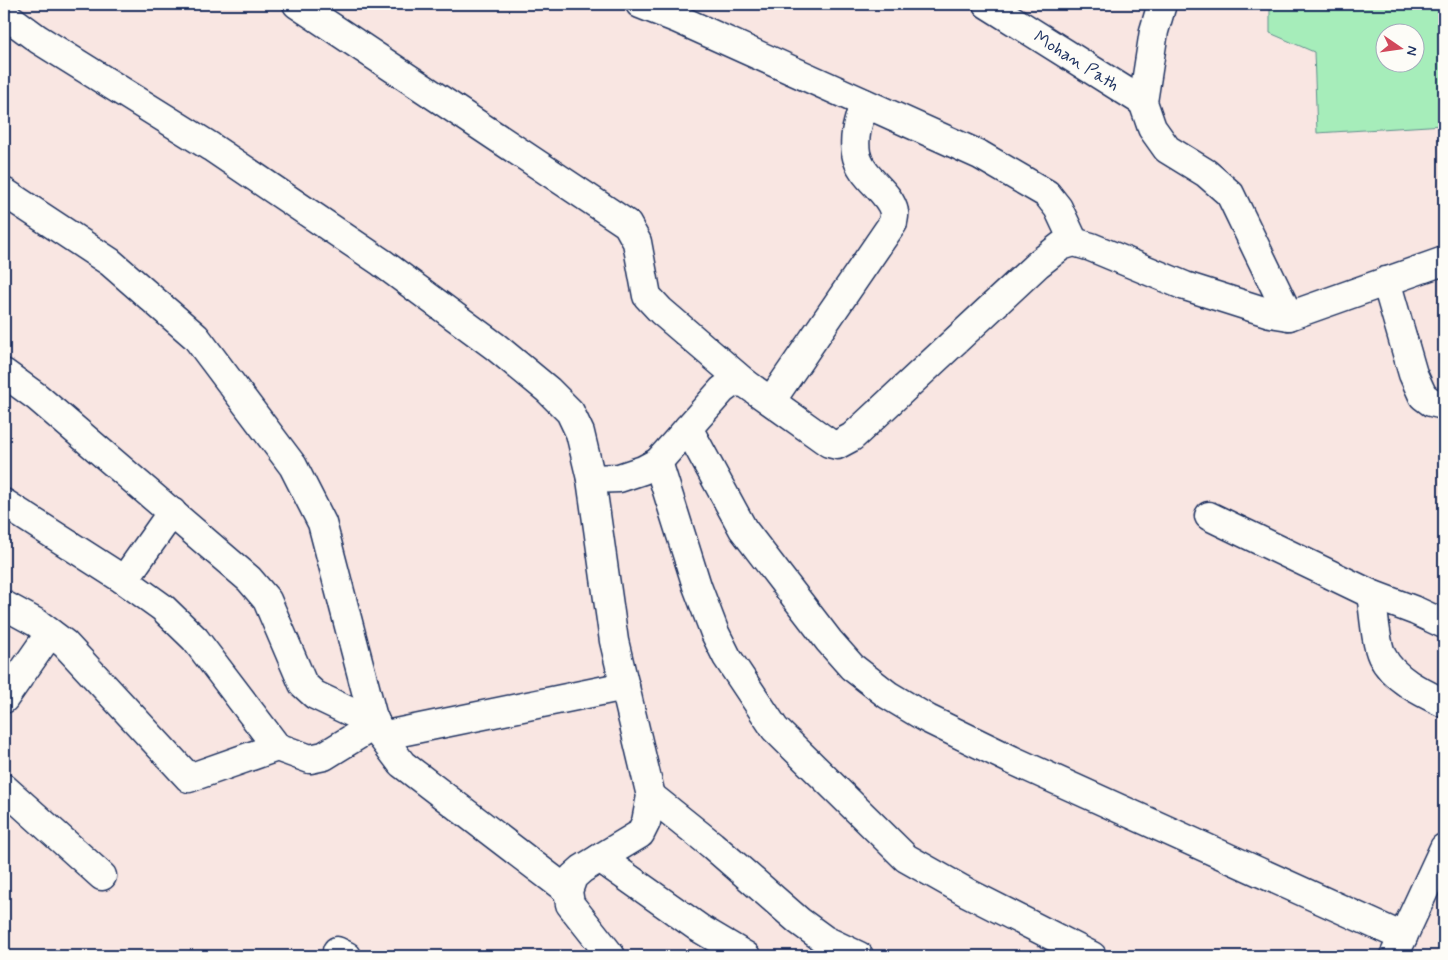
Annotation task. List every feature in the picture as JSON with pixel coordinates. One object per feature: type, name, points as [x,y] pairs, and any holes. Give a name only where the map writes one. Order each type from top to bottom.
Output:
[{"type":"street","points":[[297,4],[627,224],[637,242],[647,296],[661,311],[745,383],[829,443],[837,445],[852,437],[1038,264],[1061,246],[1074,242],[1091,247],[1185,286],[1270,314],[1288,316],[1444,261]]},
{"type":"street","points":[[640,4],[678,19],[980,155],[1047,194],[1058,208],[1074,242]]},
{"type":"street","name":"Mohan Path","points":[[987,4],[1143,102]]},
{"type":"street","points":[[1162,4],[1154,31],[1143,102],[1152,128],[1167,149],[1206,173],[1230,194],[1288,316]]},
{"type":"street","points":[[4,14],[38,39],[211,147],[381,262],[496,347],[548,390],[570,412],[580,432],[591,479],[614,641],[651,796],[646,822],[640,834],[582,869],[573,877],[568,891],[570,904],[611,956]]},
{"type":"street","points":[[771,401],[893,223],[895,212],[887,199],[865,173],[856,155],[855,135],[864,103]]},
{"type":"street","points":[[4,192],[110,262],[196,337],[293,466],[322,523],[378,730],[402,764],[568,891]]},
{"type":"street","points":[[1386,281],[1413,374],[1423,396],[1431,402],[1444,405]]},
{"type":"street","points":[[4,373],[37,397],[249,579],[267,600],[303,684],[315,695],[378,730]]},
{"type":"street","points":[[591,479],[620,478],[658,462],[722,390],[733,382],[745,383]]},
{"type":"street","points":[[688,428],[743,529],[829,640],[852,667],[888,695],[928,719],[1398,947],[1444,848]]},
{"type":"street","points":[[658,462],[697,586],[715,632],[727,656],[775,729],[906,858],[968,893],[1092,956]]},
{"type":"street","points":[[4,503],[124,580],[163,608],[195,638],[277,747],[310,759],[324,756],[378,730],[625,686]]},
{"type":"street","points":[[124,580],[172,512]]},
{"type":"street","points":[[1209,516],[1371,594],[1444,624]]},
{"type":"street","points":[[1371,594],[1382,656],[1392,671],[1444,703]]},
{"type":"street","points":[[4,605],[37,622],[65,644],[189,778],[277,747]]},
{"type":"street","points":[[4,700],[50,633]]},
{"type":"street","points":[[4,788],[102,876]]},
{"type":"street","points":[[651,796],[712,845],[799,921],[825,940],[859,956]]},
{"type":"street","points":[[600,858],[699,928],[746,956]]},
{"type":"green space","points":[[1270,4],[1444,4],[1444,125],[1317,133],[1314,52],[1270,33]]}]
